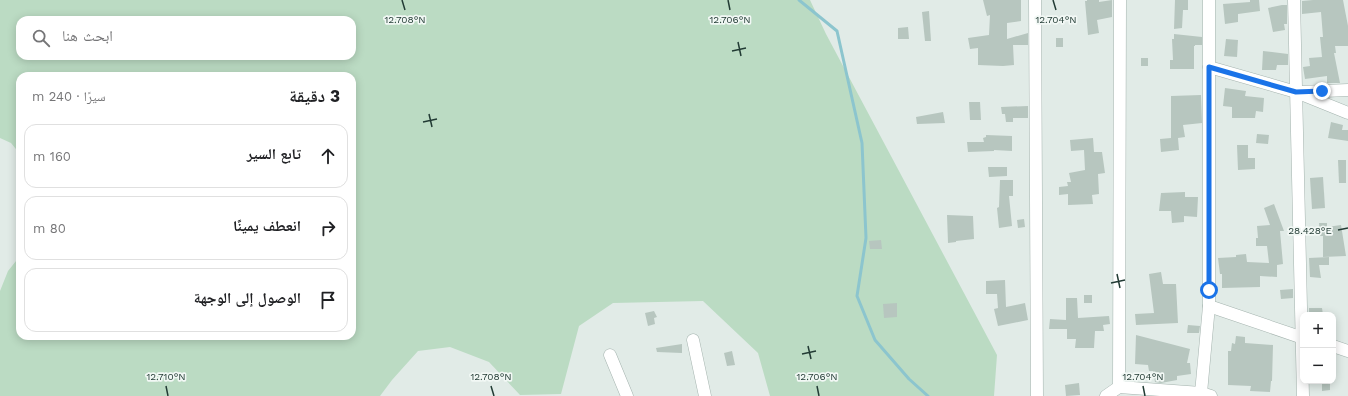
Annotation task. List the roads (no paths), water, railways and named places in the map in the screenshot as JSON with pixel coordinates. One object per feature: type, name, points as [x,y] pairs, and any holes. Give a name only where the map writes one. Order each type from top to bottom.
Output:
[{"type":"street","points":[[1035,0],[1037,396]]},
{"type":"street","points":[[1119,387],[1120,0]]},
{"type":"street","points":[[1106,396],[1119,387],[1206,394],[1209,306],[1209,0]]},
{"type":"street","points":[[1294,0],[1302,312]]},
{"type":"street","points":[[1209,67],[1296,92],[1348,113]]},
{"type":"street","points":[[1296,92],[1348,90]]},
{"type":"street","points":[[1209,306],[1300,337]]},
{"type":"street","points":[[693,340],[705,396]]},
{"type":"street","points":[[1336,347],[1348,350]]},
{"type":"street","points":[[1303,348],[1303,396]]},
{"type":"street","points":[[610,355],[627,396]]},
{"type":"waterway","points":[[799,0],[837,31],[862,143],[866,238],[857,296],[875,340],[909,379],[928,396]]}]
